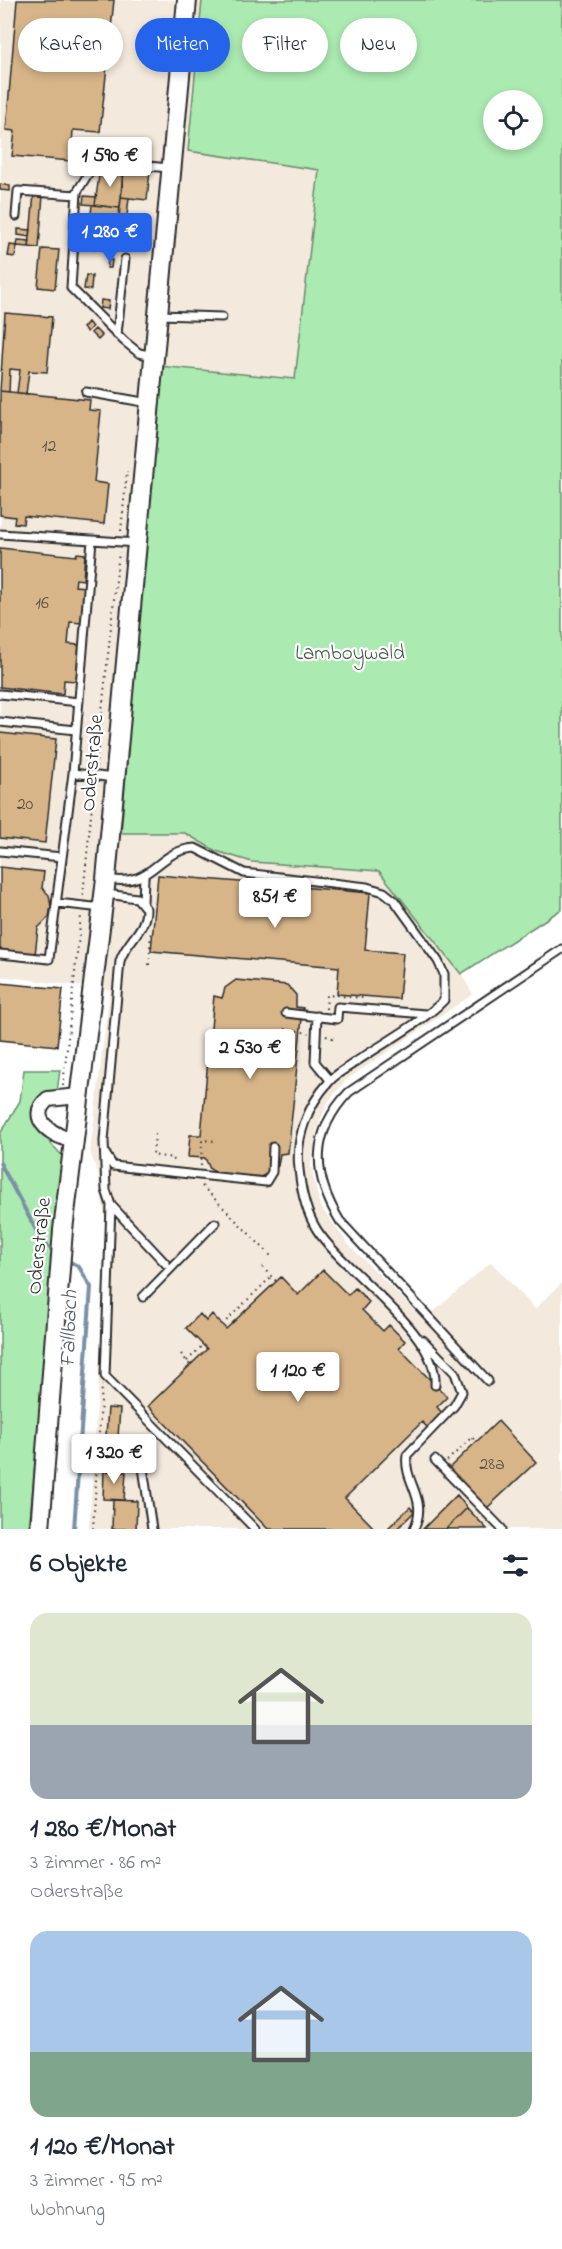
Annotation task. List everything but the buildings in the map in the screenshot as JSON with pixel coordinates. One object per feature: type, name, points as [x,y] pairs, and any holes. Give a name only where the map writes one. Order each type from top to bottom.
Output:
[{"type":"street","name":"Oderstraße","points":[[40,1529],[63,1230],[75,1141],[71,1096],[104,893],[114,778],[128,542],[149,404],[188,0]]},
{"type":"street","points":[[71,1096],[43,1104],[41,1117],[48,1130],[59,1138],[75,1141]]},
{"type":"lane","points":[[154,356],[140,353],[117,334],[71,288],[77,195],[96,161],[171,168]]},
{"type":"lane","points":[[16,216],[18,191],[77,195]]},
{"type":"lane","points":[[117,334],[125,259]]},
{"type":"lane","points":[[158,315],[222,317]]},
{"type":"lane","points":[[86,392],[149,404]]},
{"type":"lane","points":[[0,534],[128,542]]},
{"type":"lane","points":[[0,954],[49,959],[73,774],[92,540]]},
{"type":"lane","points":[[0,694],[79,702]]},
{"type":"lane","points":[[0,722],[76,730]]},
{"type":"lane","points":[[73,774],[114,778]]},
{"type":"lane","points":[[57,903],[82,906],[119,881],[144,877],[171,853],[195,848],[244,873],[367,887],[384,892],[402,909],[444,974],[444,1000],[330,1080],[306,1117],[298,1142],[300,1177],[307,1212],[328,1244],[455,1373],[462,1392],[454,1406],[407,1455],[408,1469],[420,1506],[419,1520],[414,1529]]},
{"type":"lane","points":[[0,851],[62,857]]},
{"type":"lane","points":[[144,877],[144,924],[126,946],[120,961],[104,1141],[104,1174],[111,1205],[105,1376],[255,1529]]},
{"type":"lane","points":[[104,893],[128,895],[145,905]]},
{"type":"lane","points":[[488,1381],[340,1221],[328,1200],[320,1178],[319,1152],[324,1126],[337,1105],[349,1092],[562,950]]},
{"type":"lane","points":[[286,1013],[337,1019],[338,1008],[426,1014]]},
{"type":"lane","points":[[317,1016],[315,1062],[330,1080]]},
{"type":"lane","points":[[104,1141],[108,1160],[113,1166],[266,1182],[273,1172],[273,1147]]},
{"type":"lane","points":[[111,1205],[166,1264]]},
{"type":"lane","points":[[143,1297],[215,1223]]},
{"type":"lane","points":[[409,1326],[431,1361],[435,1385]]},
{"type":"lane","points":[[140,1447],[152,1529]]},
{"type":"lane","points":[[435,1460],[502,1529]]},
{"type":"path","points":[[71,1096],[82,906],[95,776],[128,542],[128,460]]},
{"type":"path","points":[[145,905],[153,913],[149,965]]},
{"type":"path","points":[[216,1141],[202,1140],[200,1184],[272,1257]]},
{"type":"path","points":[[262,1267],[276,1281]]},
{"type":"path","points":[[222,1325],[271,1277]]},
{"type":"path","points":[[187,1361],[203,1345]]},
{"type":"path","points":[[181,1354],[190,1365]]},
{"type":"path","points":[[93,1529],[101,1387],[105,1376]]},
{"type":"path","points":[[440,1467],[472,1437],[476,1442]]},
{"type":"shaded area","points":[[1,0],[202,0],[200,18],[135,18],[135,72],[195,72],[188,151],[319,170],[295,379],[160,366],[121,833],[185,833],[216,851],[252,862],[379,871],[461,974],[473,994],[345,1081],[327,1103],[316,1132],[311,1167],[320,1206],[348,1244],[424,1320],[491,1262],[535,1309],[562,1283],[562,1529],[89,1529],[108,1235],[98,1174],[90,1152],[110,990],[0,976]]},
{"type":"green space","name":"Lamboywald","points":[[202,0],[562,0],[562,909],[461,974],[379,871],[252,862],[216,851],[185,833],[121,833],[159,366],[295,379],[319,170],[188,151],[195,72],[230,72],[230,18],[200,18]]},
{"type":"green space","points":[[24,1070],[60,1070],[57,1092],[39,1097],[35,1117],[40,1131],[64,1158],[29,1529],[0,1529],[0,1134],[20,1101]]},
{"type":"waterway","name":"Fallbach","points":[[0,1163],[42,1241],[56,1253]]},
{"type":"waterway","name":"Fallbach","points":[[67,1260],[79,1267],[91,1287],[74,1529]]}]
